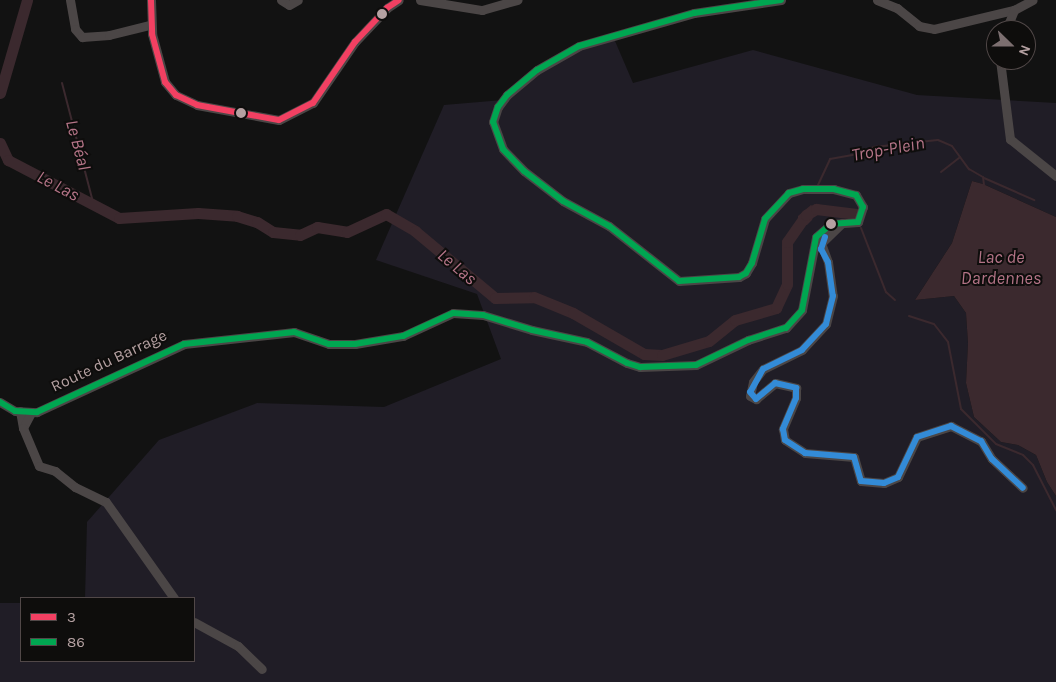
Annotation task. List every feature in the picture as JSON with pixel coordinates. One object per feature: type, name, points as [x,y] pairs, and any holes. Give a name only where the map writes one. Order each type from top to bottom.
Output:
[{"type":"street","points":[[70,0],[75,29],[82,37],[109,35],[149,25]]},
{"type":"street","points":[[150,0],[149,25],[165,82],[176,95],[197,105],[279,120],[301,112],[318,98],[355,42],[395,1]]},
{"type":"street","points":[[281,0],[289,6],[298,0]]},
{"type":"street","points":[[420,0],[482,10],[518,0]]},
{"type":"street","name":"Route du Barrage","points":[[31,413],[177,345],[294,332],[329,344],[355,344],[403,336],[453,313],[483,315],[532,330],[587,342],[636,366],[686,367],[791,325],[802,307],[816,237],[826,227],[842,223],[854,224],[860,220],[863,207],[856,194],[845,190],[806,189],[789,194],[765,219],[752,264],[746,273],[739,277],[679,281],[610,226],[563,201],[528,174],[506,152],[499,140],[493,122],[503,99],[537,70],[579,46],[687,14],[781,0]]},
{"type":"street","points":[[877,0],[892,5],[916,24],[928,28],[1014,10],[1034,0]]},
{"type":"street","points":[[1010,20],[1014,10]]},
{"type":"street","points":[[1001,70],[1010,139],[1056,176]]},
{"type":"street","points":[[842,223],[821,244],[828,262],[833,296],[826,324],[802,350],[763,369],[753,382],[750,396],[756,399],[775,382],[796,388],[796,398],[783,429],[785,440],[805,453],[854,457],[861,481],[884,483],[898,478],[917,437],[951,426],[980,441],[992,459],[1023,488]]},
{"type":"street","points":[[0,396],[20,411],[23,428],[39,466],[54,471],[75,487],[106,502],[173,597]]},
{"type":"street","points":[[0,402],[20,411],[31,413],[23,428]]},
{"type":"street","points":[[195,623],[238,646],[262,669]]},
{"type":"shaded area","points":[[612,34],[633,83],[753,50],[917,95],[1056,103],[1056,217],[983,184],[972,181],[952,243],[915,300],[954,296],[966,313],[968,343],[966,383],[974,417],[1001,442],[1018,445],[1036,455],[1047,482],[1056,496],[1056,682],[0,682],[0,603],[20,603],[20,662],[195,662],[195,597],[85,597],[87,522],[159,440],[257,403],[384,407],[501,359],[477,294],[376,260],[444,105],[503,100],[542,67]]},
{"type":"water","name":"Lac de Dardennes","points":[[972,181],[983,184],[1056,217],[1056,496],[1047,482],[1036,455],[1018,445],[1001,442],[974,417],[966,383],[968,343],[966,313],[954,296],[915,300],[952,243]]},
{"type":"water","points":[[811,205],[816,209],[812,220],[807,225],[798,226],[798,216]]},
{"type":"waterway","name":"Le Las","points":[[0,93],[27,0]]},
{"type":"waterway","name":"Le Béal","points":[[62,83],[94,206]]},
{"type":"waterway","name":"Trop-Plein","points":[[818,185],[830,159],[863,153],[874,147],[938,140],[952,146],[969,169],[983,177],[984,185]]},
{"type":"waterway","name":"Le Las","points":[[0,143],[8,160],[119,218],[198,213],[237,216],[257,222],[273,232],[300,235],[317,227],[347,232],[386,214],[415,231],[495,298],[534,297],[573,313],[644,354],[662,355],[709,341],[735,320],[776,308],[787,284],[787,242],[806,215],[816,209],[857,214]]},
{"type":"waterway","points":[[941,172],[960,157]]},
{"type":"waterway","name":"Trop-Plein","points":[[984,178],[1034,200]]},
{"type":"waterway","points":[[861,228],[886,292],[895,300]]},
{"type":"waterway","points":[[909,316],[934,324],[948,342],[961,409],[996,444],[1023,455],[1033,465],[1056,510]]},
{"type":"transit line","name":"3","points":[[151,0],[152,34],[165,82],[176,95],[197,105],[279,120],[313,103],[355,42],[387,8],[399,0]]},
{"type":"transit line","name":"86","points":[[0,402],[15,411],[37,412],[184,344],[294,332],[329,344],[355,344],[403,336],[453,313],[483,315],[532,330],[587,342],[627,363],[640,367],[696,365],[748,340],[786,328],[802,310],[816,237],[831,224],[858,222],[863,207],[856,195],[834,189],[803,189],[789,193],[765,219],[752,263],[746,273],[739,277],[679,281],[609,226],[563,201],[524,171],[503,149],[493,122],[498,107],[507,95],[537,70],[579,46],[694,13],[781,0]]},
{"type":"transit line","points":[[825,237],[821,249],[828,262],[833,296],[826,324],[802,350],[763,369],[750,392],[756,399],[775,383],[796,388],[796,398],[783,429],[785,440],[805,453],[854,457],[861,481],[884,483],[898,477],[917,437],[951,426],[981,441],[992,459],[1023,488]]}]
